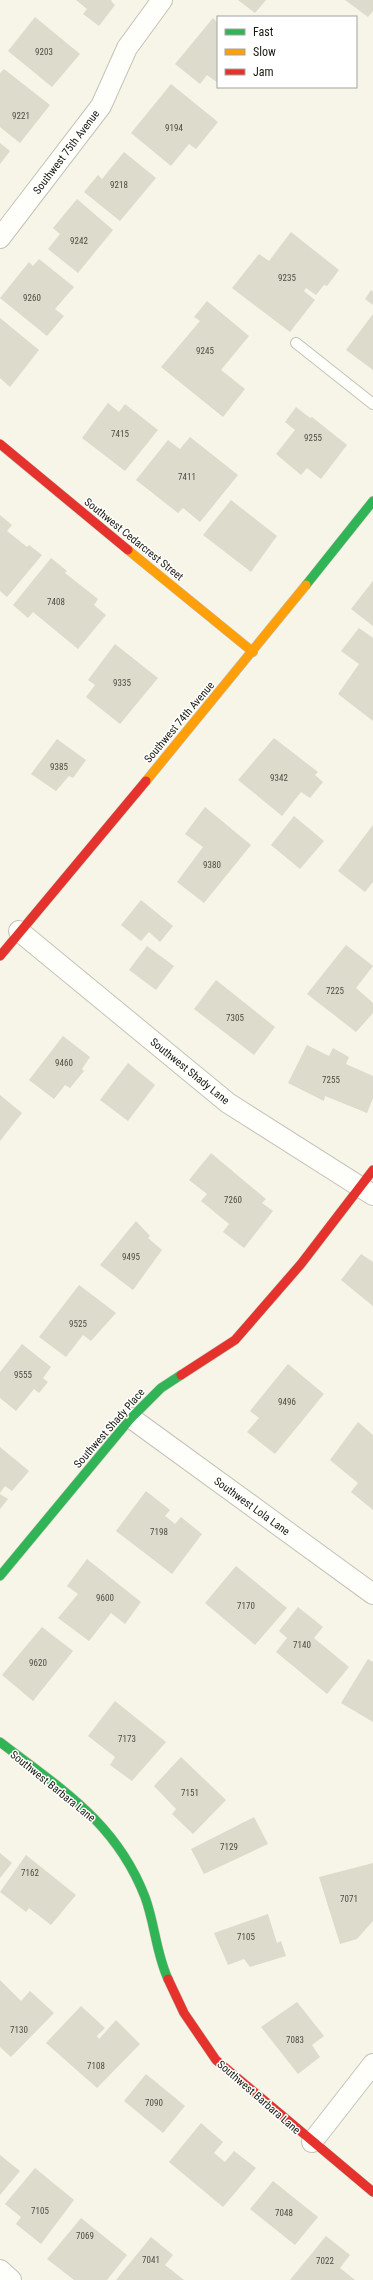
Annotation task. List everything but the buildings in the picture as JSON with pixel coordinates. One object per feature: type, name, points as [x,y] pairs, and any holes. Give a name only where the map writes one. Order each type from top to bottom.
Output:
[{"type":"street","name":"Southwest 75th Avenue","points":[[0,238],[101,106],[127,48],[162,0]]},
{"type":"street","name":"Southwest Cedarcrest Street","points":[[0,444],[253,652]]},
{"type":"street","name":"Southwest 74th Avenue","points":[[0,956],[253,652],[373,501]]},
{"type":"street","name":"Southwest Shady Lane","points":[[20,931],[228,1103],[367,1190]]},
{"type":"street","name":"Southwest Shady Place","points":[[0,1576],[131,1418],[161,1388],[235,1340],[367,1190],[373,1170]]},
{"type":"street","name":"Southwest Lola Lane","points":[[131,1418],[373,1594]]},
{"type":"street","name":"Southwest Barbara Lane","points":[[0,1742],[85,1809],[111,1836],[137,1879],[148,1906],[161,1961],[171,1989],[199,2038],[216,2060],[373,2192]]},
{"type":"street","name":"Southwest Barbara Lane","points":[[312,2142],[373,2064]]},
{"type":"street","points":[[0,2270],[11,2280]]},
{"type":"lane","points":[[296,343],[373,404]]},
{"type":"traffic: fast","points":[[306,585],[373,501]]},
{"type":"traffic: fast","points":[[0,1576],[131,1418],[161,1388],[181,1375]]},
{"type":"traffic: fast","points":[[0,1742],[65,1792],[102,1827],[119,1848],[133,1871],[145,1897],[161,1959],[168,1979]]},
{"type":"traffic: slow","points":[[128,550],[253,652]]},
{"type":"traffic: slow","points":[[146,781],[306,585]]},
{"type":"traffic: jam","points":[[0,444],[128,550]]},
{"type":"traffic: jam","points":[[0,956],[146,781]]},
{"type":"traffic: jam","points":[[181,1375],[235,1340],[301,1264],[373,1170]]},
{"type":"traffic: jam","points":[[168,1979],[184,2013],[216,2060],[373,2192]]}]
